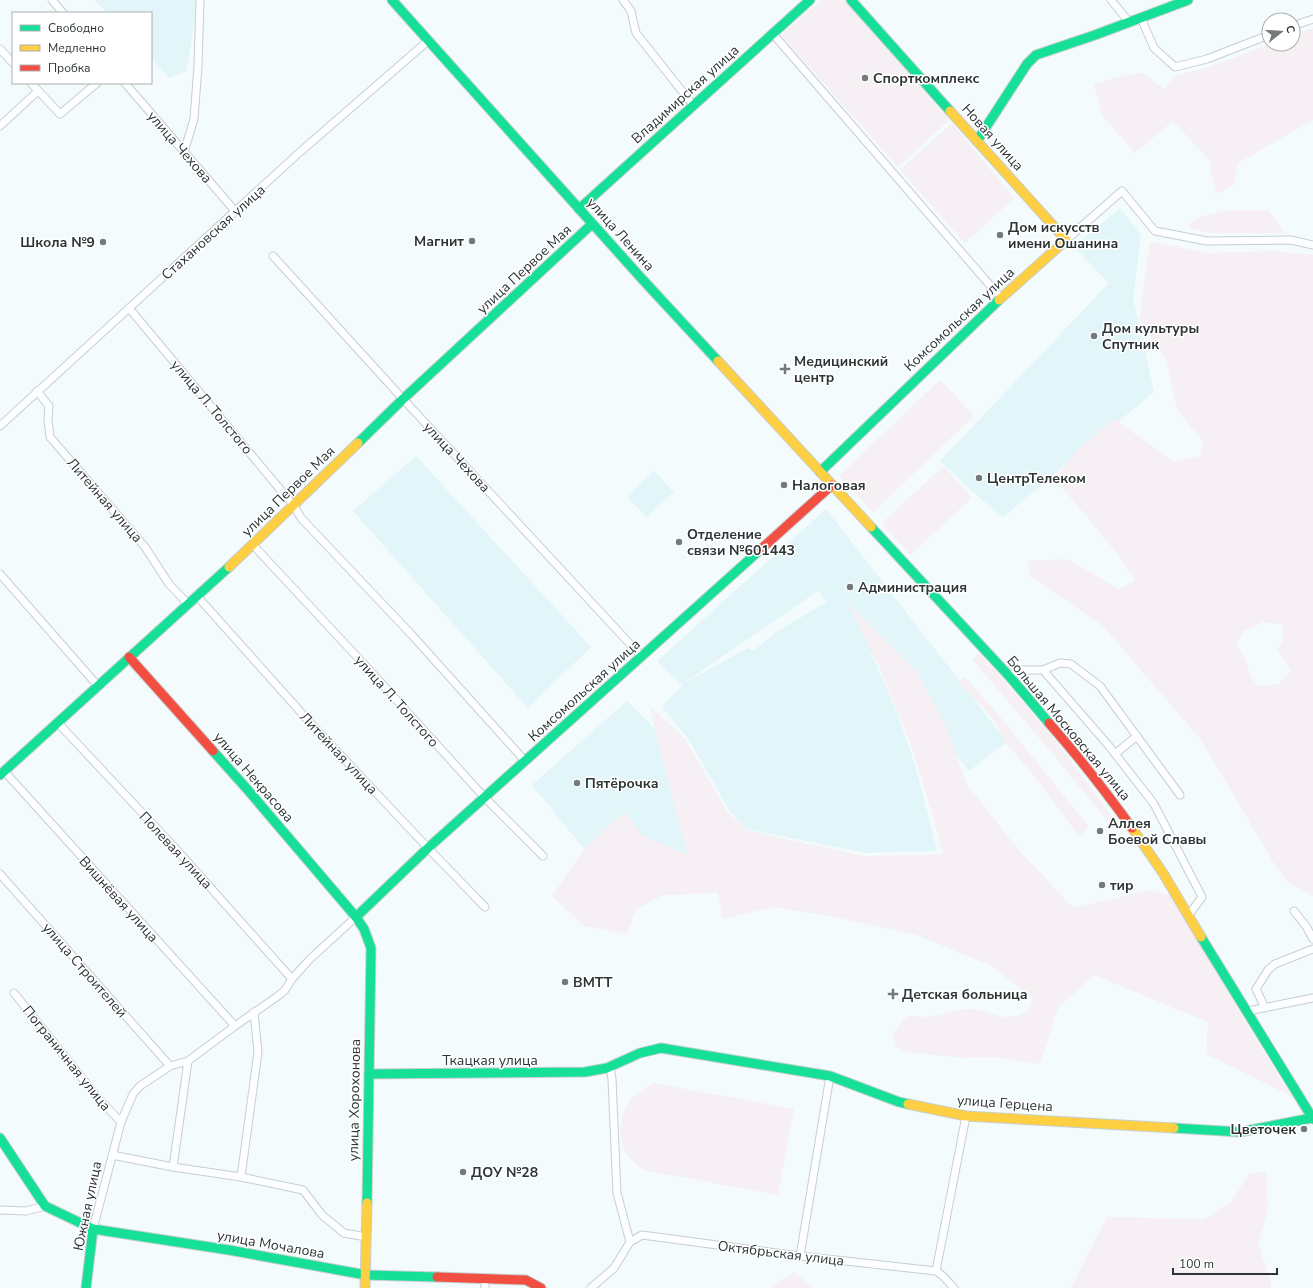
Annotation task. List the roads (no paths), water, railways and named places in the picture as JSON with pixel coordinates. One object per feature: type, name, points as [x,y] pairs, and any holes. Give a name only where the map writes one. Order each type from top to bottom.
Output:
[{"type":"street","points":[[52,0],[62,12]]},
{"type":"street","points":[[184,152],[194,120],[198,66],[200,0]]},
{"type":"street","name":"улица Ленина","points":[[392,0],[592,224],[832,485]]},
{"type":"street","points":[[623,0],[631,11],[636,33],[693,105]]},
{"type":"street","name":"Владимирская улица","points":[[579,209],[810,0]]},
{"type":"street","name":"Новая улица","points":[[851,0],[1066,240]]},
{"type":"street","points":[[1111,0],[1129,22]]},
{"type":"street","points":[[977,141],[1027,64],[1036,55],[1188,0]]},
{"type":"street","points":[[1141,18],[1154,48],[1175,67],[1207,59],[1261,39]]},
{"type":"street","points":[[1301,23],[1313,19]]},
{"type":"street","points":[[773,34],[1001,298]]},
{"type":"street","name":"Стахановская улица","points":[[0,426],[235,211],[429,40]]},
{"type":"street","points":[[0,49],[12,62]]},
{"type":"street","points":[[32,84],[60,114],[96,84]]},
{"type":"street","name":"улица Чехова","points":[[126,84],[235,211]]},
{"type":"street","points":[[0,126],[38,91]]},
{"type":"street","name":"Комсомольская улица","points":[[820,472],[1001,298],[1122,191],[1156,231],[1208,241],[1291,240],[1313,244]]},
{"type":"street","name":"улица Первое Мая","points":[[2,773],[58,724],[129,657],[253,545],[403,399],[592,224]]},
{"type":"street","name":"улица Чехова","points":[[273,256],[642,657]]},
{"type":"street","name":"улица Л. Толстого","points":[[129,308],[294,506],[301,518],[411,634],[525,761]]},
{"type":"street","name":"Литейная улица","points":[[37,391],[49,406],[48,420],[50,437],[145,547],[169,584],[188,604]]},
{"type":"street","name":"Комсомольская улица","points":[[356,917],[428,848],[832,485]]},
{"type":"street","name":"Большая Московская улица","points":[[832,485],[1010,677],[1066,742],[1119,810],[1163,874],[1313,1119]]},
{"type":"street","name":"улица Л. Толстого","points":[[253,545],[373,674],[485,798],[543,856]]},
{"type":"street","points":[[0,574],[98,686]]},
{"type":"street","name":"Литейная улица","points":[[197,596],[314,727],[485,907]]},
{"type":"street","name":"улица Некрасова","points":[[129,657],[247,789],[356,917]]},
{"type":"street","points":[[1010,677],[1017,670],[1043,670],[1060,663],[1072,664],[1100,686],[1180,795]]},
{"type":"street","points":[[1043,670],[1115,754],[1154,804],[1202,897],[1188,916]]},
{"type":"street","name":"Полевая улица","points":[[58,724],[176,849],[292,979]]},
{"type":"street","points":[[1115,754],[1137,736]]},
{"type":"street","name":"Вишнёвая улица","points":[[2,773],[235,1026]]},
{"type":"street","name":"улица Строителей","points":[[0,874],[170,1066]]},
{"type":"street","points":[[1294,911],[1306,926],[1313,939]]},
{"type":"street","points":[[173,1167],[188,1061],[285,990],[292,979],[310,959],[356,917]]},
{"type":"street","name":"улица Хорохонова","points":[[356,917],[364,929],[371,948],[365,1288]]},
{"type":"street","points":[[1265,1008],[1256,989],[1268,970],[1275,964],[1313,948]]},
{"type":"street","name":"Пограничная улица","points":[[14,993],[98,1098],[121,1122]]},
{"type":"street","points":[[1247,1013],[1313,998]]},
{"type":"street","points":[[241,1177],[258,1052],[254,1012]]},
{"type":"street","name":"улица Герцена","points":[[610,1067],[639,1052],[661,1048],[830,1076],[899,1102],[966,1116],[1240,1132],[1313,1119]]},
{"type":"street","name":"Южная улица","points":[[86,1288],[93,1229],[121,1122],[133,1094],[140,1086],[170,1066],[188,1061]]},
{"type":"street","points":[[591,1288],[614,1268],[630,1242],[617,1193],[612,1079],[610,1067]]},
{"type":"street","name":"Ткацкая улица","points":[[369,1074],[559,1073],[585,1072],[610,1067]]},
{"type":"street","points":[[800,1256],[830,1076]]},
{"type":"street","points":[[954,1288],[936,1271],[966,1116]]},
{"type":"street","points":[[0,1138],[45,1206],[26,1211],[0,1210]]},
{"type":"street","points":[[112,1154],[173,1167],[241,1177],[303,1190],[322,1215],[344,1233],[366,1237]]},
{"type":"street","name":"улица Мочалова","points":[[45,1206],[93,1229],[229,1250],[366,1276],[485,1283],[526,1280],[541,1288]]},
{"type":"street","name":"Октябрьская улица","points":[[630,1242],[642,1235],[800,1256],[936,1271]]},
{"type":"place","name":"Спорткомплекс","points":[[865,78]]},
{"type":"place","name":"Дом искусств имени Ошанина","points":[[1000,235]]},
{"type":"place","name":"Магнит","points":[[472,241]]},
{"type":"place","name":"Школа №9","points":[[103,242]]},
{"type":"place","name":"Дом культуры Спутник","points":[[1094,336]]},
{"type":"place","name":"Медицинский центр","points":[[785,369]]},
{"type":"place","name":"ЦентрТелеком","points":[[979,478]]},
{"type":"place","name":"Налоговая","points":[[784,485]]},
{"type":"place","name":"Отделение связи №601443","points":[[679,542]]},
{"type":"place","name":"Администрация","points":[[850,587]]},
{"type":"place","name":"Пятёрочка","points":[[577,783]]},
{"type":"place","name":"Аллея Боевой Славы","points":[[1100,831]]},
{"type":"place","name":"тир","points":[[1102,885]]},
{"type":"place","name":"ВМТТ","points":[[565,982]]},
{"type":"place","name":"Детская больница","points":[[893,994]]},
{"type":"place","name":"Цветочек","points":[[1304,1129]]},
{"type":"place","name":"ДОУ №28","points":[[463,1172]]}]
